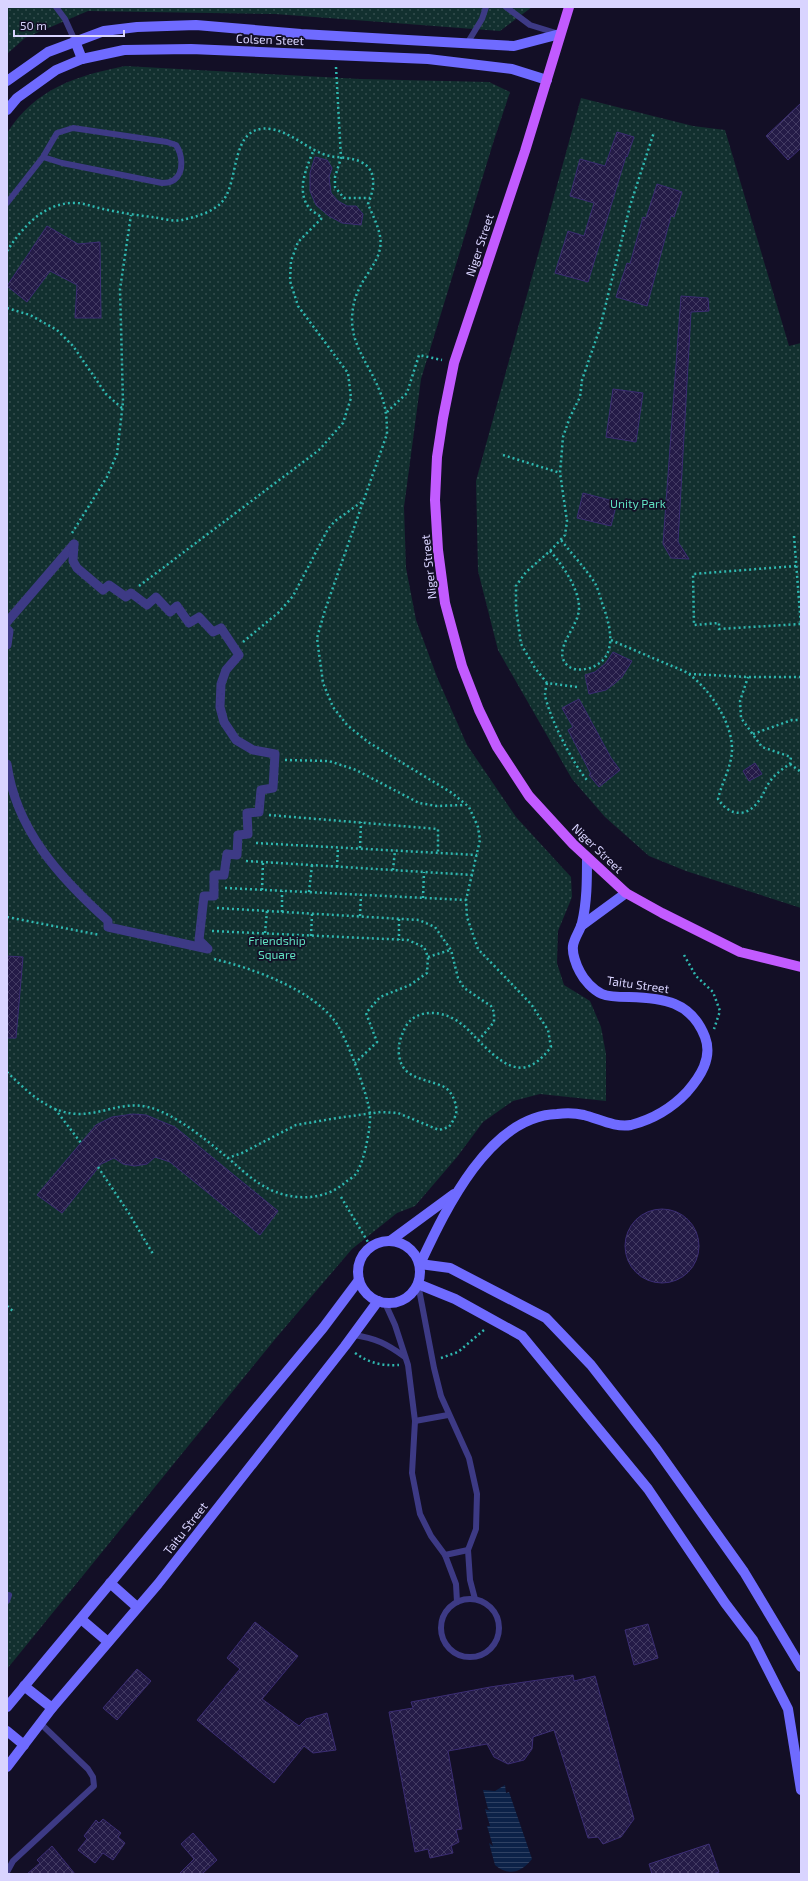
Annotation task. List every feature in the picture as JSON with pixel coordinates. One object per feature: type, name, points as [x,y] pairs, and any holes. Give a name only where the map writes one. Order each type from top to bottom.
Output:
[{"type":"main road","name":"Niger Street","points":[[569,7],[547,80],[454,363],[437,457],[435,500],[438,550],[445,603],[462,666],[479,710],[497,747],[529,796],[587,858],[626,892],[662,913],[740,952],[801,967]]},
{"type":"main road","points":[[7,81],[48,52],[104,31],[137,27],[196,25],[301,34],[468,42],[514,46],[560,34]]},
{"type":"main road","points":[[75,41],[82,59]]},
{"type":"main road","name":"Colsen Steet","points":[[7,110],[17,98],[56,70],[82,59],[124,50],[191,49],[428,58],[512,69],[547,80]]},
{"type":"main road","name":"Taitu Street","points":[[457,1191],[504,1134],[519,1124],[536,1117],[562,1114],[585,1115],[599,1121],[628,1125],[644,1121],[672,1107],[698,1079],[704,1069],[707,1058],[707,1042],[700,1024],[688,1011],[676,1003],[660,998],[621,997],[602,994],[589,984],[580,972],[575,960],[573,946],[581,926],[587,895],[587,858]]},
{"type":"main road","points":[[581,926],[626,892]]},
{"type":"main road","points":[[390,1241],[457,1191]]},
{"type":"main road","points":[[420,1264],[457,1191]]},
{"type":"main road","points":[[390,1241],[400,1243],[409,1248],[416,1255],[420,1264],[420,1274],[418,1284],[412,1293],[404,1299],[395,1302],[381,1302],[368,1295],[359,1280],[359,1263],[364,1254],[371,1247],[380,1242],[390,1241]]},
{"type":"main road","points":[[420,1264],[450,1268],[546,1318],[591,1365],[655,1447],[744,1572],[801,1667]]},
{"type":"main road","name":"Taitu Street","points":[[7,1706],[323,1328],[359,1280]]},
{"type":"main road","points":[[418,1284],[455,1298],[522,1336],[648,1490],[725,1604],[753,1640],[788,1709],[801,1790]]},
{"type":"main road","name":"Taitu Street","points":[[7,1767],[52,1708],[158,1584],[353,1335],[381,1302]]},
{"type":"main road","points":[[110,1583],[137,1607]]},
{"type":"main road","points":[[81,1619],[108,1642]]},
{"type":"main road","points":[[24,1686],[52,1708]]},
{"type":"main road","points":[[7,1731],[24,1745]]},
{"type":"street","points":[[7,622],[74,544],[72,561],[77,568],[103,590],[110,585],[126,597],[131,593],[147,605],[156,597],[170,612],[176,606],[189,622],[199,617],[213,632],[221,628],[239,655],[226,670],[221,684],[220,706],[224,722],[236,740],[253,750],[275,754],[273,788],[261,790],[259,812],[247,813],[248,834],[238,834],[237,855],[226,854],[224,875],[214,875],[214,896],[204,896],[199,940],[208,949],[108,927],[108,921],[74,891],[44,855],[24,818],[10,783],[7,764]]},
{"type":"street","points":[[7,629],[9,631],[7,645]]},
{"type":"lane","points":[[56,7],[65,19],[75,41]]},
{"type":"lane","points":[[468,42],[482,19],[486,7]]},
{"type":"lane","points":[[506,7],[530,25],[560,34]]},
{"type":"lane","points":[[7,203],[43,157],[57,133],[73,128],[176,145],[180,151],[182,161],[180,174],[174,181],[162,184],[62,164],[43,157]]},
{"type":"lane","points":[[418,1284],[434,1368],[448,1415],[455,1426],[468,1458],[477,1494],[476,1529],[468,1550],[470,1580],[474,1599]]},
{"type":"lane","points":[[381,1302],[395,1325],[409,1373],[416,1422],[412,1472],[420,1514],[431,1536],[445,1555],[456,1584],[457,1602]]},
{"type":"lane","points":[[353,1335],[371,1337],[387,1344],[405,1356]]},
{"type":"lane","points":[[416,1422],[448,1415]]},
{"type":"lane","points":[[445,1555],[468,1550]]},
{"type":"lane","points":[[474,1599],[490,1606],[496,1613],[500,1624],[499,1635],[496,1644],[488,1652],[479,1656],[464,1657],[454,1653],[443,1641],[441,1631],[442,1620],[446,1611],[457,1602],[474,1599]]},
{"type":"lane","points":[[7,1872],[13,1861],[94,1786],[93,1777],[88,1768],[40,1724]]},
{"type":"path","points":[[335,55],[341,158],[335,187],[339,194],[344,198],[370,198]]},
{"type":"path","points":[[7,251],[31,220],[50,208],[75,202],[131,215],[180,220],[204,214],[221,203],[230,188],[242,140],[256,130],[271,129],[284,133],[322,154],[341,158],[353,158],[367,165],[374,178],[368,204],[380,236],[380,247],[376,263],[357,294],[353,305],[352,322],[354,341],[380,391],[387,412],[387,434],[325,610],[317,638],[322,683],[333,707],[347,725],[368,742],[452,793],[469,807],[478,827],[480,840],[466,900],[468,918],[478,949],[531,1004],[548,1030],[551,1047],[543,1058],[528,1067],[510,1067],[497,1059],[460,1022],[438,1012],[420,1014],[408,1023],[399,1039],[399,1055],[404,1071],[418,1079],[444,1086],[454,1097],[456,1114],[449,1128],[439,1130],[398,1113],[370,1114],[296,1125],[242,1153],[228,1158]]},
{"type":"path","points":[[577,687],[547,683],[535,668],[521,644],[516,608],[516,586],[526,572],[550,552],[565,535],[567,521],[560,473],[563,437],[570,417],[580,397],[582,380],[600,328],[630,206],[654,132]]},
{"type":"path","points":[[131,593],[319,450],[343,423],[351,398],[348,373],[298,306],[290,280],[291,261],[298,242],[322,218],[310,209],[303,193],[303,176],[314,150]]},
{"type":"path","points":[[67,539],[83,517],[103,484],[117,454],[123,409],[120,289],[131,215]]},
{"type":"path","points":[[7,308],[30,315],[57,330],[73,346],[106,394],[123,409]]},
{"type":"path","points":[[387,412],[407,393],[419,355],[454,363]]},
{"type":"path","points":[[503,455],[560,473]]},
{"type":"path","points":[[235,649],[279,612],[293,596],[328,529],[335,521],[364,501]]},
{"type":"path","points":[[794,536],[801,625],[719,629],[719,623],[694,625],[693,574],[796,566]]},
{"type":"path","points":[[550,552],[559,562],[572,583],[579,607],[576,622],[562,648],[561,657],[568,666],[579,670],[591,668],[601,662],[610,649],[611,640],[609,621],[595,584],[561,540]]},
{"type":"path","points":[[611,640],[689,674],[748,677],[801,676]]},
{"type":"path","points":[[689,674],[706,691],[720,711],[730,734],[732,750],[729,767],[721,785],[718,799],[723,806],[737,813],[750,811],[760,799],[769,782],[781,769],[790,764]]},
{"type":"path","points":[[748,677],[740,701],[741,718],[762,747],[791,757],[790,764]]},
{"type":"path","points":[[547,683],[545,694],[551,715],[579,771],[587,780]]},
{"type":"path","points":[[753,734],[792,720],[801,720]]},
{"type":"path","points":[[275,759],[329,761],[356,770],[419,803],[437,806],[465,805]]},
{"type":"path","points":[[790,764],[801,772]]},
{"type":"path","points":[[247,813],[438,829],[438,853]]},
{"type":"path","points":[[360,848],[361,822]]},
{"type":"path","points":[[238,842],[477,855]]},
{"type":"path","points":[[337,867],[338,847]]},
{"type":"path","points":[[393,870],[395,850]]},
{"type":"path","points":[[226,860],[473,875]]},
{"type":"path","points":[[262,890],[263,862]]},
{"type":"path","points":[[309,892],[312,865]]},
{"type":"path","points":[[422,898],[424,872]]},
{"type":"path","points":[[214,888],[466,900]]},
{"type":"path","points":[[282,891],[282,912]]},
{"type":"path","points":[[360,916],[361,895]]},
{"type":"path","points":[[202,907],[419,920],[435,927],[451,950],[458,978],[464,988],[491,1006],[494,1012],[494,1022],[478,1041]]},
{"type":"path","points":[[265,933],[267,911]]},
{"type":"path","points":[[311,936],[312,914]]},
{"type":"path","points":[[7,917],[105,936]]},
{"type":"path","points":[[399,919],[399,940]]},
{"type":"path","points":[[199,930],[408,940],[424,947],[428,957],[427,973],[410,985],[380,997],[366,1013],[377,1042],[355,1064]]},
{"type":"path","points":[[428,957],[451,950]]},
{"type":"path","points":[[684,955],[696,976],[713,992],[720,1011],[714,1030]]},
{"type":"path","points":[[7,1072],[33,1097],[54,1108],[77,1114],[122,1105],[140,1105],[160,1111],[187,1128],[228,1158],[262,1186],[285,1195],[308,1197],[322,1196],[336,1190],[357,1172],[368,1138],[370,1114],[355,1064],[335,1020],[313,999],[285,984],[228,962],[212,959]]},
{"type":"path","points":[[54,1108],[80,1143]]},
{"type":"path","points":[[98,1167],[130,1215],[153,1254]]},
{"type":"path","points":[[341,1197],[371,1247]]},
{"type":"path","points":[[7,1306],[14,1312]]},
{"type":"green space","points":[[7,7],[532,7],[500,31],[275,14],[88,11],[25,38],[7,54]]},
{"type":"green space","name":"Friendship Square","points":[[125,66],[360,79],[489,82],[510,92],[421,379],[404,507],[406,568],[416,620],[437,677],[467,745],[516,817],[571,877],[572,897],[558,931],[557,963],[564,985],[590,1001],[601,1027],[606,1054],[606,1101],[540,1094],[513,1101],[483,1122],[457,1157],[415,1206],[397,1213],[352,1249],[276,1338],[7,1669],[7,133],[18,118],[31,105],[58,86],[90,74]]},
{"type":"green space","name":"Unity Park","points":[[581,98],[693,126],[725,130],[789,346],[801,343],[801,908],[686,871],[649,856],[605,817],[572,779],[498,650],[478,571],[476,481]]},
{"type":"water","points":[[505,1785],[506,1793],[509,1792],[532,1859],[520,1870],[510,1872],[500,1869],[495,1865],[489,1843],[493,1846],[487,1826],[490,1826],[485,1809],[491,1811],[488,1809],[483,1790],[495,1791]]},
{"type":"building","points":[[801,103],[801,148],[788,160],[766,136]]},
{"type":"building","points":[[617,132],[634,137],[627,157],[626,156],[588,282],[555,273],[568,231],[584,236],[594,203],[570,196],[580,159],[605,166]]},
{"type":"building","points":[[315,157],[327,160],[332,168],[329,177],[331,193],[338,201],[347,206],[356,206],[363,214],[361,225],[342,223],[329,216],[316,205],[310,191],[310,173]]},
{"type":"building","points":[[657,184],[682,192],[674,217],[671,216],[647,306],[616,297],[627,263],[630,264],[643,217],[646,218]]},
{"type":"building","points":[[47,226],[78,244],[100,242],[101,318],[75,318],[77,285],[50,271],[27,302],[7,286]]},
{"type":"building","points":[[681,296],[708,298],[709,311],[691,312],[678,542],[689,559],[671,558],[663,544]]},
{"type":"building","points":[[613,389],[643,393],[636,442],[606,437]]},
{"type":"building","points":[[583,493],[617,502],[611,526],[577,518]]},
{"type":"building","points":[[613,652],[632,661],[622,677],[614,684],[606,690],[589,694],[585,675],[595,672],[606,663]]},
{"type":"building","points":[[579,699],[611,758],[620,770],[599,787],[589,775],[591,774],[568,730],[573,727],[562,708]]},
{"type":"building","points":[[755,763],[762,774],[749,781],[743,771]]},
{"type":"building","points":[[7,956],[23,957],[16,1038],[7,1038]]},
{"type":"building","points":[[133,1114],[146,1115],[175,1127],[278,1211],[260,1235],[170,1162],[155,1157],[147,1164],[135,1166],[123,1164],[114,1158],[101,1164],[62,1213],[37,1195],[96,1125],[112,1117]]},
{"type":"building","points":[[662,1209],[683,1215],[693,1225],[699,1246],[693,1267],[683,1277],[662,1283],[641,1277],[631,1267],[625,1246],[631,1225],[641,1215]]},
{"type":"building","points":[[255,1622],[298,1656],[262,1699],[299,1726],[306,1719],[327,1713],[336,1750],[313,1753],[304,1746],[274,1783],[197,1720],[240,1669],[227,1658]]},
{"type":"building","points":[[648,1624],[658,1658],[634,1665],[625,1630]]},
{"type":"building","points":[[137,1669],[151,1681],[117,1720],[103,1708]]},
{"type":"building","points":[[573,1675],[574,1681],[595,1676],[634,1819],[621,1837],[603,1844],[598,1837],[588,1838],[554,1730],[533,1737],[532,1749],[524,1760],[508,1764],[494,1757],[487,1744],[448,1751],[462,1829],[456,1830],[459,1842],[451,1846],[453,1853],[430,1858],[428,1849],[415,1852],[389,1712],[413,1708],[411,1702],[490,1687]]},
{"type":"building","points":[[103,1819],[121,1833],[118,1837],[125,1843],[113,1860],[103,1853],[95,1863],[78,1850],[87,1839],[84,1836],[96,1820],[99,1823]]},
{"type":"building","points":[[193,1833],[217,1860],[202,1874],[179,1874],[194,1859],[181,1844]]},
{"type":"building","points":[[709,1844],[719,1872],[713,1874],[652,1874],[649,1864]]},
{"type":"building","points":[[52,1846],[75,1874],[27,1874],[40,1863],[37,1860]]}]
